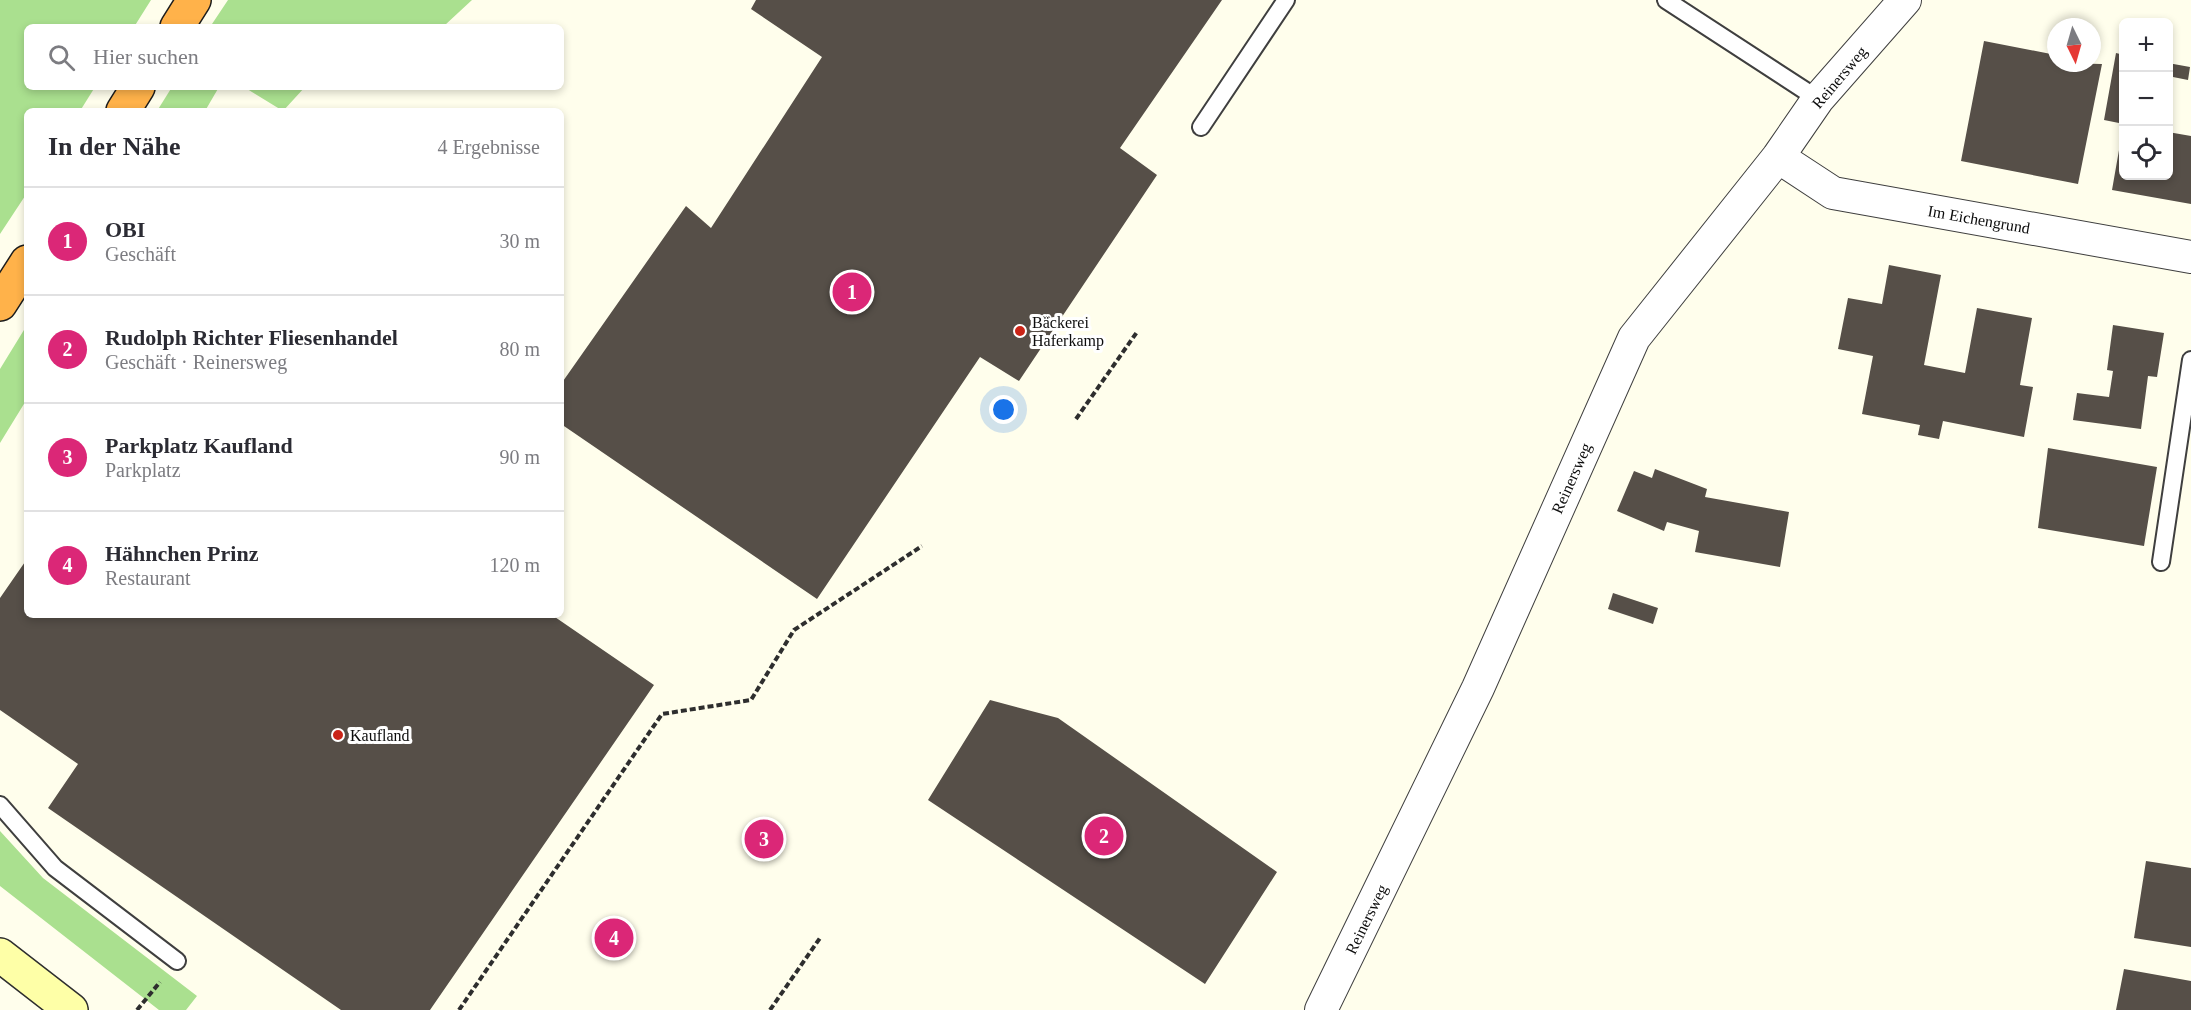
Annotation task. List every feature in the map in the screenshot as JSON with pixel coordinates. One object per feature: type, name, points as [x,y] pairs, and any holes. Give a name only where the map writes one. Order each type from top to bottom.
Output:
[{"type":"highway","points":[[179,24],[194,0]]},
{"type":"highway","points":[[125,108],[136,90]]},
{"type":"highway","points":[[0,304],[24,267]]},
{"type":"main road","points":[[0,955],[71,1010]]},
{"type":"street","name":"Reinersweg","points":[[1321,1010],[1478,688],[1635,338],[1778,157],[1818,99],[1905,0]]},
{"type":"street","name":"Im Eichengrund","points":[[1778,157],[1833,193],[2191,257]]},
{"type":"lane","points":[[1201,126],[1286,0]]},
{"type":"lane","points":[[1666,0],[1818,99]]},
{"type":"lane","points":[[2161,562],[2191,360]]},
{"type":"lane","points":[[0,805],[55,868],[177,961]]},
{"type":"path","points":[[1076,419],[1137,332]]},
{"type":"path","points":[[459,1010],[662,714],[751,700],[794,630],[922,546]]},
{"type":"path","points":[[770,1010],[820,938]]},
{"type":"path","points":[[137,1010],[177,961]]},
{"type":"green space","points":[[0,0],[151,0],[136,24],[24,24],[24,90],[93,90],[82,108],[24,108],[24,198],[0,234]]},
{"type":"green space","points":[[228,0],[472,0],[446,24],[212,24]]},
{"type":"green space","points":[[170,90],[217,90],[207,108],[159,108]]},
{"type":"green space","points":[[249,90],[302,90],[286,108],[278,108]]},
{"type":"green space","points":[[24,330],[24,404],[0,443],[0,369]]},
{"type":"green space","points":[[0,831],[43,878],[197,996],[186,1010],[159,1010],[0,886]]},
{"type":"building","points":[[756,0],[1222,0],[1120,148],[1157,175],[1019,381],[980,357],[817,599],[564,426],[564,380],[686,206],[711,228],[822,57],[751,9]]},
{"type":"building","points":[[1984,41],[2047,53],[2047,72],[2100,72],[2078,184],[1961,161]]},
{"type":"building","points":[[2116,53],[2119,54],[2119,123],[2104,120]]},
{"type":"building","points":[[2173,64],[2190,67],[2188,80],[2173,77]]},
{"type":"building","points":[[2173,133],[2191,136],[2191,204],[2112,190],[2119,150],[2119,180],[2173,180]]},
{"type":"building","points":[[1889,265],[1941,275],[1924,365],[1965,373],[1977,308],[2032,318],[2020,385],[2033,387],[2024,437],[1943,421],[1939,439],[1918,435],[1920,425],[1862,414],[1873,356],[1838,349],[1848,298],[1882,304]]},
{"type":"building","points":[[2113,325],[2164,333],[2157,377],[2148,376],[2141,429],[2073,420],[2077,393],[2109,397],[2113,371],[2107,370]]},
{"type":"building","points":[[2048,448],[2157,467],[2144,546],[2038,528]]},
{"type":"building","points":[[1655,469],[1707,489],[1705,497],[1789,512],[1780,567],[1695,552],[1699,531],[1667,522],[1664,531],[1617,511],[1634,471],[1652,478]]},
{"type":"building","points":[[24,563],[24,618],[556,618],[654,685],[430,1010],[341,1010],[48,808],[78,764],[0,710],[0,598]]},
{"type":"building","points":[[1613,593],[1658,608],[1653,624],[1608,609]]},
{"type":"building","points":[[990,700],[1058,718],[1277,872],[1205,984],[928,800]]},
{"type":"building","points":[[2146,861],[2191,868],[2191,947],[2134,938]]},
{"type":"building","points":[[2124,969],[2191,981],[2191,1010],[2116,1010]]},
{"type":"place","name":"OBI","points":[[852,292]]},
{"type":"place","name":"Bäckerei Haferkamp","points":[[1020,331]]},
{"type":"place","name":"Kaufland","points":[[338,735]]},
{"type":"place","name":"Rudolph Richter Fliesenhandel","points":[[1104,836]]},
{"type":"place","name":"Parkplatz Kaufland","points":[[764,839]]},
{"type":"place","name":"Hähnchen Prinz","points":[[614,938]]}]
